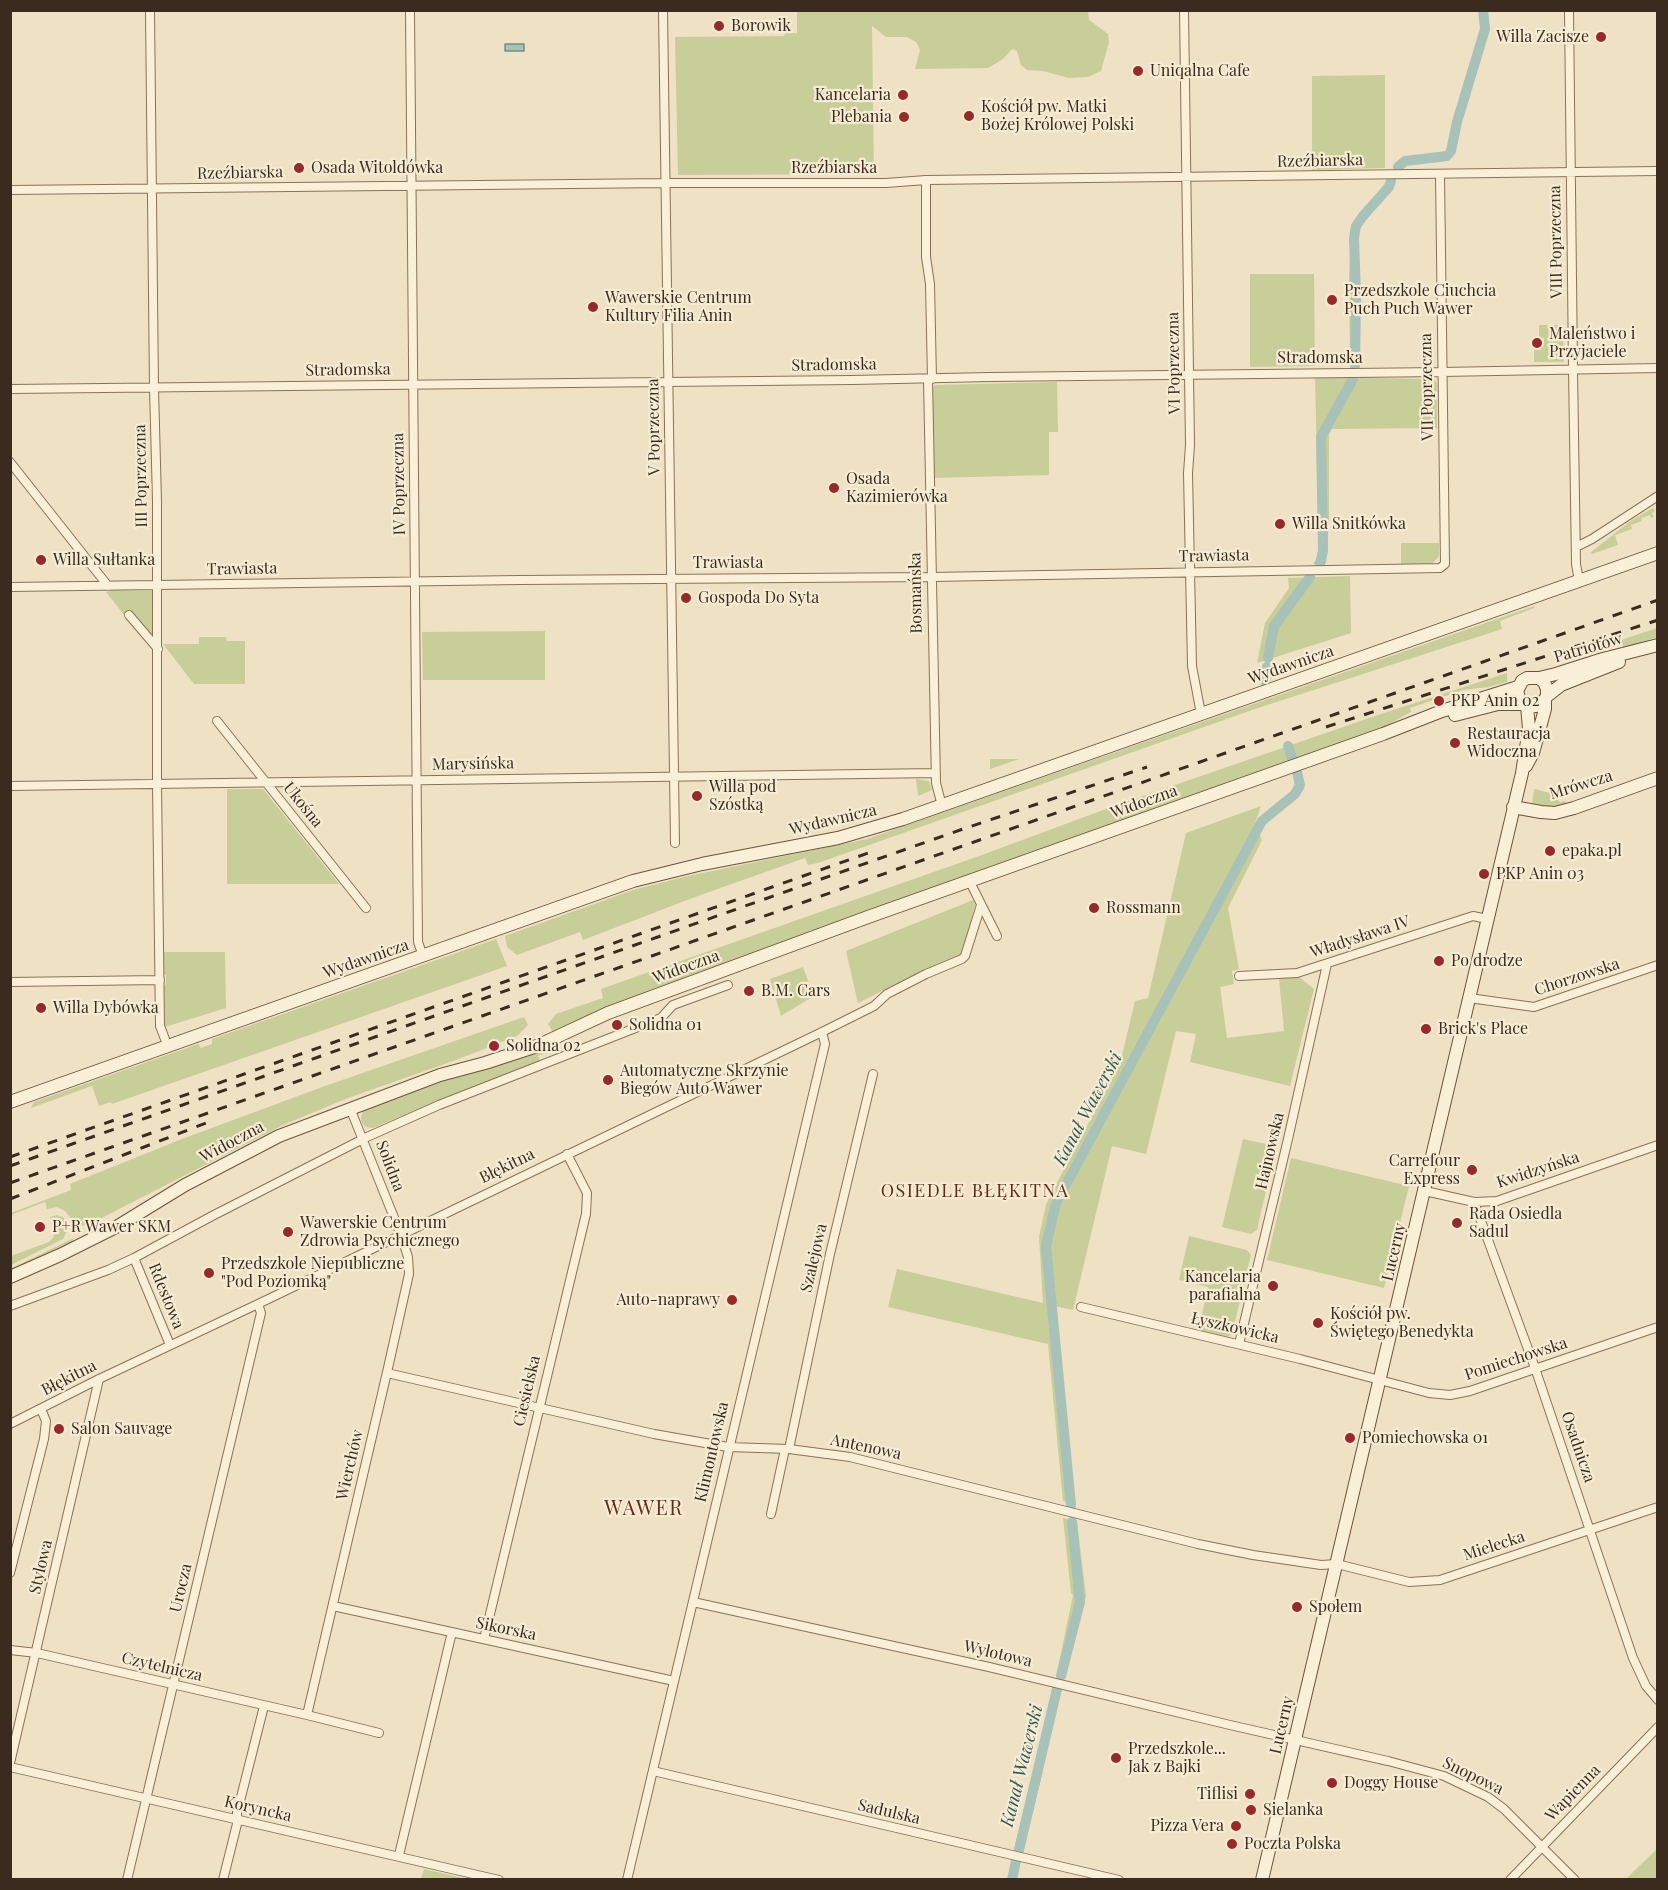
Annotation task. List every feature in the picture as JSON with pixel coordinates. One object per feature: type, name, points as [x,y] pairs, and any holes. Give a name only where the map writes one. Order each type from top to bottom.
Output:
[{"type":"main road","name":"Wydawnicza","points":[[10,1102],[643,879],[858,833],[942,806],[1658,553]]},
{"type":"main road","name":"Patriotów","points":[[1539,678],[1652,647]]},
{"type":"main road","name":"Patriotów","points":[[1546,698],[1561,686],[1652,647]]},
{"type":"main road","points":[[1527,678],[1539,678],[1547,689],[1546,698],[1535,707],[1525,705],[1518,696],[1518,687],[1527,678]]},
{"type":"main road","name":"Widoczna","points":[[10,1277],[118,1226],[185,1185],[279,1136],[350,1108],[447,1073],[485,1064],[537,1046],[608,1013],[1393,731],[1442,711],[1518,687]]},
{"type":"main road","name":"Lucerny","points":[[1262,1880],[1513,807],[1533,735],[1545,709],[1546,698]]},
{"type":"main road","name":"Widoczna","points":[[1393,731],[1498,704],[1525,705]]},
{"type":"main road","name":"Lucerny","points":[[1525,705],[1533,735]]},
{"type":"main road","name":"Mrówcza","points":[[1513,807],[1555,813],[1658,778]]},
{"type":"street","name":"III Poprzeczna","points":[[150,10],[158,586],[157,783],[160,1026],[168,1047]]},
{"type":"street","name":"IV Poprzeczna","points":[[410,10],[418,942],[423,956]]},
{"type":"street","name":"V Poprzeczna","points":[[663,10],[675,843]]},
{"type":"street","name":"VI Poprzeczna","points":[[1184,10],[1192,666],[1201,714]]},
{"type":"street","name":"VIII Poprzeczna","points":[[1569,10],[1576,547],[1579,581]]},
{"type":"street","name":"Rzeźbiarska","points":[[10,190],[886,183],[926,180],[1658,171]]},
{"type":"street","name":"VII Poprzeczna","points":[[1440,174],[1445,564]]},
{"type":"street","name":"Bosmańska","points":[[926,180],[926,257],[930,284],[931,577],[936,773],[937,791],[942,806]]},
{"type":"street","name":"Stradomska","points":[[10,389],[1658,368]]},
{"type":"street","points":[[10,462],[108,586]]},
{"type":"street","points":[[1576,547],[1658,496]]},
{"type":"street","name":"Trawiasta","points":[[10,587],[1436,569],[1445,564]]},
{"type":"street","points":[[129,615],[158,650]]},
{"type":"street","name":"Ukośna","points":[[217,721],[366,908]]},
{"type":"street","name":"Marysińska","points":[[10,786],[936,773]]},
{"type":"street","points":[[970,882],[997,936]]},
{"type":"street","name":"Błękitna","points":[[10,1424],[99,1378],[258,1305],[822,1032],[874,1006],[887,994],[962,959],[965,956],[981,905]]},
{"type":"street","name":"Władysława IV","points":[[1239,976],[1297,973],[1473,916],[1487,919]]},
{"type":"street","name":"Hajnowska","points":[[1239,1344],[1286,1150],[1327,964]]},
{"type":"street","name":"Chorzowska","points":[[1469,998],[1534,1007],[1658,965]]},
{"type":"street","points":[[10,982],[160,980]]},
{"type":"street","name":"Widoczna","points":[[10,1306],[108,1270],[134,1258],[363,1138],[439,1105],[660,1018],[673,1005],[728,985]]},
{"type":"street","name":"Klimontowska","points":[[627,1880],[825,1044],[822,1032]]},
{"type":"street","name":"Szalejowa","points":[[771,1514],[873,1074]]},
{"type":"street","name":"Solidna","points":[[350,1108],[401,1235]]},
{"type":"street","name":"Kwidzyńska","points":[[1425,1191],[1474,1202],[1497,1201],[1658,1145]]},
{"type":"street","name":"Ciesielska","points":[[484,1639],[587,1203],[587,1193],[567,1154]]},
{"type":"street","name":"Osadnicza","points":[[1474,1202],[1535,1368],[1633,1658],[1646,1686],[1658,1700]]},
{"type":"street","name":"Wierchów","points":[[307,1715],[409,1274],[408,1257],[401,1235]]},
{"type":"street","name":"Rdestowa","points":[[134,1258],[170,1345]]},
{"type":"street","name":"Urocza","points":[[127,1880],[261,1313],[258,1305]]},
{"type":"street","name":"Łyszkowicka","points":[[1081,1307],[1329,1366],[1380,1381]]},
{"type":"street","name":"Pomiechowska","points":[[1380,1381],[1429,1393],[1450,1395],[1470,1391],[1658,1327]]},
{"type":"street","name":"Antenowa","points":[[387,1373],[654,1434],[728,1447],[787,1449],[860,1459],[1198,1544],[1321,1565],[1337,1564]]},
{"type":"street","name":"Stylowa","points":[[10,1765],[99,1378]]},
{"type":"street","points":[[10,1573],[44,1439],[46,1421],[42,1409]]},
{"type":"street","name":"Mielecka","points":[[1337,1564],[1409,1582],[1440,1580],[1658,1507]]},
{"type":"street","name":"Wylotowa","points":[[693,1602],[989,1667],[1295,1740]]},
{"type":"street","name":"Sikorska","points":[[333,1606],[674,1681]]},
{"type":"street","points":[[399,1855],[452,1632]]},
{"type":"street","name":"Czytelnicza","points":[[10,1650],[37,1653],[379,1733]]},
{"type":"street","points":[[223,1880],[264,1706]]},
{"type":"street","name":"Wapienna","points":[[1510,1880],[1658,1727]]},
{"type":"street","name":"Snopowa","points":[[1295,1740],[1444,1776],[1488,1797],[1504,1809],[1575,1880]]},
{"type":"street","name":"Koryncka","points":[[10,1765],[146,1799],[399,1855],[498,1880]]},
{"type":"street","name":"Sadulska","points":[[653,1771],[1119,1880]]},
{"type":"green space","points":[[797,11],[1088,11],[1089,20],[1108,34],[1109,42],[1101,71],[1088,77],[1069,78],[1043,71],[1027,70],[1021,65],[1017,51],[1012,49],[1003,59],[988,68],[915,69],[920,50],[916,42],[907,37],[886,37],[872,26],[874,174],[678,175],[675,37],[784,36],[785,33],[797,33]]},
{"type":"green space","points":[[1385,75],[1385,168],[1312,170],[1312,76]]},
{"type":"green space","points":[[1386,182],[1394,182],[1360,228],[1358,240],[1360,366],[1350,366],[1351,232],[1353,225]]},
{"type":"green space","points":[[1250,274],[1314,274],[1315,366],[1250,367]]},
{"type":"green space","points":[[1539,325],[1563,325],[1564,362],[1534,362],[1534,347],[1544,346],[1544,338],[1539,337]]},
{"type":"green space","points":[[1315,377],[1434,379],[1437,383],[1437,428],[1332,429],[1329,434],[1329,518],[1326,564],[1313,564],[1318,556],[1319,542]]},
{"type":"green space","points":[[1057,382],[1058,432],[1049,432],[1049,475],[933,478],[932,389],[935,385]]},
{"type":"green space","points":[[1653,508],[1654,517],[1651,518],[1650,515],[1641,518],[1642,521],[1631,525],[1632,529],[1615,535],[1618,545],[1592,554],[1591,552],[1632,520]]},
{"type":"green space","points":[[1401,543],[1439,543],[1439,556],[1433,563],[1401,564]]},
{"type":"green space","points":[[1350,576],[1351,633],[1257,663],[1265,623],[1289,588],[1288,578]]},
{"type":"green space","points":[[113,590],[154,591],[153,637],[132,611],[125,616],[106,592]]},
{"type":"green space","points":[[1534,606],[1534,608],[1500,621],[1502,629],[1258,708],[818,863],[808,865],[805,858],[583,940],[580,932],[517,955],[507,947],[505,936],[633,890],[688,876],[867,839]]},
{"type":"green space","points":[[1657,628],[1657,637],[1624,648],[1621,640]]},
{"type":"green space","points":[[545,631],[545,680],[423,680],[422,632]]},
{"type":"green space","points":[[199,637],[226,637],[227,641],[245,641],[245,684],[194,684],[163,644],[199,644]]},
{"type":"green space","points":[[1507,673],[1507,682],[1463,690],[1410,708],[1411,712],[1382,728],[844,919],[602,1009],[552,1031],[548,1024],[556,1014],[603,998],[601,989],[982,855],[1114,806]]},
{"type":"green space","points":[[990,759],[1019,759],[990,769]]},
{"type":"green space","points":[[916,779],[929,781],[932,790],[918,796]]},
{"type":"green space","points":[[227,789],[263,789],[339,884],[227,884]]},
{"type":"green space","points":[[1534,789],[1550,793],[1560,802],[1565,801],[1567,804],[1549,807],[1532,805]]},
{"type":"green space","points":[[1261,806],[1255,823],[1262,840],[1228,908],[1239,969],[1232,971],[1234,984],[1220,987],[1227,1038],[1284,1031],[1279,978],[1298,976],[1314,989],[1290,1086],[1190,1062],[1196,1034],[1176,1031],[1146,1154],[1112,1146],[1073,1310],[1054,1306],[1074,1504],[1063,1501],[1048,1344],[888,1307],[897,1269],[1043,1303],[1039,1237],[1046,1205],[1120,1064],[1135,1001],[1148,998],[1186,833]]},
{"type":"green space","points":[[973,900],[975,904],[965,946],[957,958],[924,970],[858,1003],[846,951]]},
{"type":"green space","points":[[496,939],[507,966],[112,1104],[111,1102],[99,1106],[92,1086],[31,1108],[34,1102],[198,1044],[201,1048],[212,1044],[212,1039]]},
{"type":"green space","points":[[163,952],[225,952],[226,1008],[165,1027],[166,975],[164,974]]},
{"type":"green space","points":[[803,967],[814,996],[781,1016],[770,979]]},
{"type":"green space","points":[[524,1017],[528,1025],[517,1036],[348,1098],[283,1125],[86,1226],[77,1227],[65,1211],[57,1207],[47,1209],[45,1202],[11,1215],[11,1213],[71,1190],[70,1184],[182,1139],[325,1086]]},
{"type":"green space","points":[[550,1049],[551,1051],[538,1056],[540,1061],[373,1128],[366,1127],[362,1123],[363,1111],[368,1107],[452,1077]]},
{"type":"green space","points":[[1243,1139],[1271,1145],[1275,1151],[1257,1230],[1251,1234],[1222,1227]]},
{"type":"green space","points":[[1291,1158],[1409,1186],[1384,1288],[1267,1260]]},
{"type":"green space","points":[[57,1215],[63,1217],[69,1227],[63,1239],[11,1265],[11,1256],[49,1242],[53,1238],[56,1227],[50,1217]]},
{"type":"green space","points":[[1189,1236],[1247,1250],[1251,1255],[1232,1334],[1226,1338],[1198,1331],[1208,1287],[1179,1280]]},
{"type":"green space","points":[[74,1238],[72,1243],[11,1271],[10,1269]]},
{"type":"green space","points":[[1063,1518],[1077,1522],[1086,1596],[1065,1679],[1056,1677],[1073,1595]]},
{"type":"green space","points":[[1055,1688],[1060,1689],[1023,1851],[1014,1849]]},
{"type":"green space","points":[[1657,1849],[1657,1879],[1626,1879],[1632,1873]]},
{"type":"green space","points":[[424,1869],[467,1879],[421,1879]]},
{"type":"water","points":[[505,44],[524,44],[524,51],[505,51]]},
{"type":"waterway","name":"Kanał Wawerski","points":[[1398,167],[1405,161],[1447,156],[1451,151],[1457,122],[1485,29],[1483,10]]},
{"type":"waterway","name":"Kanał Wawerski","points":[[1355,366],[1354,238],[1356,226],[1389,187],[1391,181]]},
{"type":"waterway","name":"Kanał Wawerski","points":[[1320,564],[1323,551],[1321,437],[1353,379]]},
{"type":"waterway","name":"Kanał Wawerski","points":[[1268,658],[1274,626],[1310,577]]},
{"type":"waterway","name":"Kanał Wawerski","points":[[1265,681],[1267,667]]},
{"type":"waterway","name":"Kanał Wawerski","points":[[1288,746],[1292,758]]},
{"type":"waterway","name":"Kanał Wawerski","points":[[1071,1505],[1046,1246],[1056,1203],[1262,821],[1295,794],[1300,785],[1297,772]]},
{"type":"waterway","name":"Kanał Wawerski","points":[[1061,1676],[1080,1602],[1072,1522]]},
{"type":"waterway","name":"Kanał Wawerski","points":[[1019,1850],[1057,1689]]},
{"type":"waterway","name":"Kanał Wawerski","points":[[1012,1880],[1016,1861]]},
{"type":"railway","points":[[10,1183],[1658,600]]},
{"type":"railway","points":[[1326,727],[1658,620]]},
{"type":"railway","points":[[10,1166],[963,829],[1147,767]]},
{"type":"railway","points":[[10,1157],[871,852]]},
{"type":"railway","points":[[10,1199],[206,1123]]},
{"type":"place","name":"Borowik","points":[[719,26]]},
{"type":"place","name":"Willa Zacisze","points":[[1601,37]]},
{"type":"place","name":"Uniqalna Cafe","points":[[1138,71]]},
{"type":"place","name":"Kancelaria","points":[[903,95]]},
{"type":"place","name":"Kościół pw. Matki Bożej Królowej Polski","points":[[969,116]]},
{"type":"place","name":"Plebania","points":[[904,117]]},
{"type":"place","name":"Osada Witoldówka","points":[[299,168]]},
{"type":"place","name":"Przedszkole Ciuchcia Puch Puch Wawer","points":[[1332,300]]},
{"type":"place","name":"Wawerskie Centrum Kultury Filia Anin","points":[[593,307]]},
{"type":"place","name":"Maleństwo i Przyjaciele","points":[[1537,343]]},
{"type":"place","name":"Osada Kazimierówka","points":[[834,488]]},
{"type":"place","name":"Willa Snitkówka","points":[[1280,524]]},
{"type":"place","name":"Willa Sułtanka","points":[[41,560]]},
{"type":"place","name":"Gospoda Do Syta","points":[[686,598]]},
{"type":"place","name":"PKP Anin 02","points":[[1439,701]]},
{"type":"place","name":"Restauracja Widoczna","points":[[1455,743]]},
{"type":"place","name":"Willa pod Szóstką","points":[[697,796]]},
{"type":"place","name":"epaka.pl","points":[[1550,851]]},
{"type":"place","name":"PKP Anin 03","points":[[1484,874]]},
{"type":"place","name":"Rossmann","points":[[1094,908]]},
{"type":"place","name":"Po drodze","points":[[1439,961]]},
{"type":"place","name":"B.M. Cars","points":[[749,991]]},
{"type":"place","name":"Willa Dybówka","points":[[41,1008]]},
{"type":"place","name":"Solidna 01","points":[[617,1025]]},
{"type":"place","name":"Brick's Place","points":[[1426,1029]]},
{"type":"place","name":"Solidna 02","points":[[494,1046]]},
{"type":"place","name":"Automatyczne Skrzynie Biegów Auto Wawer","points":[[608,1080]]},
{"type":"place","name":"Carrefour Express","points":[[1472,1170]]},
{"type":"place","name":"Rada Osiedla Sadul","points":[[1457,1223]]},
{"type":"place","name":"P+R Wawer SKM","points":[[40,1227]]},
{"type":"place","name":"Wawerskie Centrum Zdrowia Psychicznego","points":[[288,1232]]},
{"type":"place","name":"Przedszkole Niepubliczne \"Pod Poziomką\"","points":[[209,1273]]},
{"type":"place","name":"Kancelaria parafialna","points":[[1273,1286]]},
{"type":"place","name":"Auto-naprawy","points":[[732,1300]]},
{"type":"place","name":"Kościół pw. Świętego Benedykta","points":[[1318,1323]]},
{"type":"place","name":"Salon Sauvage","points":[[59,1429]]},
{"type":"place","name":"Pomiechowska 01","points":[[1350,1438]]},
{"type":"place","name":"Społem","points":[[1297,1607]]},
{"type":"place","name":"Przedszkole... Jak z Bajki","points":[[1116,1758]]},
{"type":"place","name":"Doggy House","points":[[1332,1783]]},
{"type":"place","name":"Tiflisi","points":[[1250,1794]]},
{"type":"place","name":"Sielanka","points":[[1251,1810]]},
{"type":"place","name":"Pizza Vera","points":[[1236,1826]]},
{"type":"place","name":"Poczta Polska","points":[[1232,1844]]},
{"type":"district","name":"OSIEDLE BŁĘKITNA","points":[[975,1191]]},
{"type":"district","name":"WAWER","points":[[644,1509]]}]
